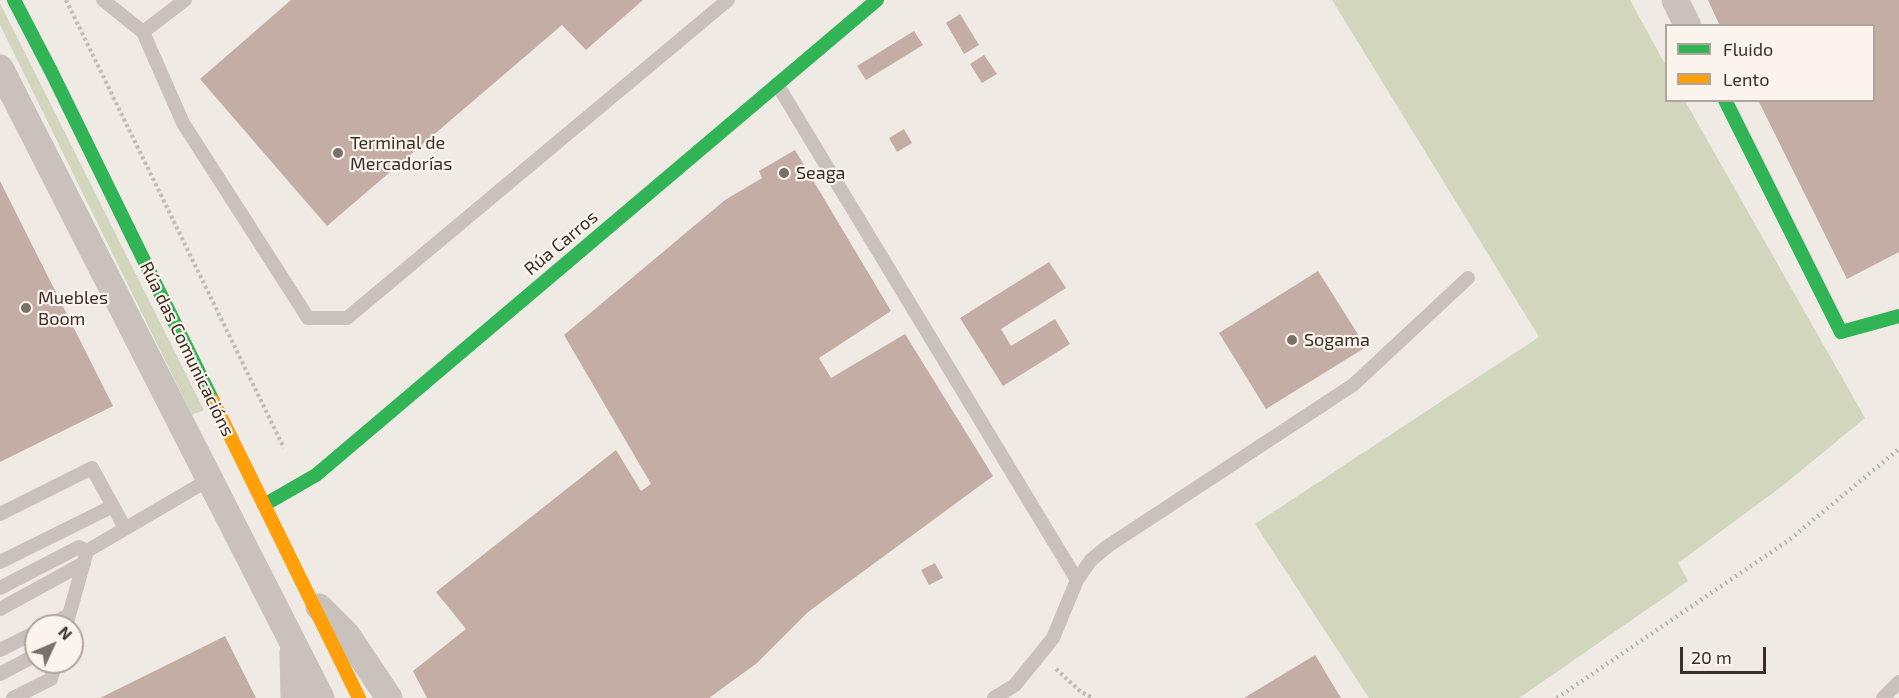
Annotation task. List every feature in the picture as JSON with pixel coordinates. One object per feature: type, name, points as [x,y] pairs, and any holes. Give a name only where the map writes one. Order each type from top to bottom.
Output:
[{"type":"street","name":"Rúa das Comunicacións","points":[[14,0],[359,698]]},
{"type":"street","name":"Rúa Carros","points":[[264,506],[316,475],[877,0]]},
{"type":"street","points":[[1675,0],[1687,24]]},
{"type":"street","name":"Rúa das Comunicacións","points":[[0,68],[321,698]]},
{"type":"street","points":[[1726,102],[1841,332],[1899,316]]},
{"type":"street","points":[[308,596],[347,634],[389,698]]},
{"type":"street","points":[[293,645],[294,698]]},
{"type":"lane","points":[[103,0],[143,33],[183,123],[308,318],[347,318],[728,0]]},
{"type":"lane","points":[[143,33],[185,0]]},
{"type":"lane","points":[[777,84],[1077,580]]},
{"type":"lane","points":[[994,698],[1015,685],[1053,638],[1077,580],[1091,560],[1108,546],[1353,386],[1468,278]]},
{"type":"lane","points":[[0,514],[92,468],[125,528]]},
{"type":"lane","points":[[0,609],[86,557],[125,528],[210,479]]},
{"type":"lane","points":[[0,562],[113,506]]},
{"type":"lane","points":[[0,588],[79,548],[86,557]]},
{"type":"lane","points":[[69,614],[86,557]]},
{"type":"lane","points":[[0,650],[24,638]]},
{"type":"lane","points":[[0,674],[24,661]]},
{"type":"lane","points":[[13,698],[51,679],[52,674]]},
{"type":"lane","points":[[1882,698],[1899,682]]},
{"type":"path","points":[[66,0],[284,448]]},
{"type":"path","points":[[1040,655],[1081,692],[1093,698]]},
{"type":"green space","points":[[1332,0],[1630,0],[1665,64],[1665,102],[1686,102],[1865,418],[1781,487],[1678,563],[1688,581],[1519,698],[1369,698],[1255,524],[1539,337]]},
{"type":"green space","points":[[0,3],[204,410],[192,415],[0,25]]},
{"type":"building","name":"Terminal de Mercadorías","points":[[291,0],[643,0],[586,50],[562,25],[327,226],[200,79]]},
{"type":"building","points":[[1708,0],[1899,0],[1899,252],[1847,279],[1759,102],[1875,102],[1875,24],[1719,24]]},
{"type":"building","points":[[960,14],[979,45],[964,54],[946,23]]},
{"type":"building","points":[[914,31],[923,45],[866,80],[857,66]]},
{"type":"building","points":[[984,55],[997,74],[982,83],[970,64]]},
{"type":"building","points":[[904,129],[912,143],[897,152],[889,138]]},
{"type":"building","points":[[795,150],[891,311],[819,358],[831,378],[905,334],[993,476],[808,612],[757,663],[709,698],[427,698],[413,671],[466,629],[436,592],[616,450],[641,491],[651,484],[564,335],[725,200],[762,178],[759,171]]},
{"type":"building","points":[[0,181],[113,406],[0,462]]},
{"type":"building","points":[[1049,262],[1066,288],[1001,329],[1011,346],[1055,319],[1070,344],[1003,386],[960,318]]},
{"type":"building","name":"Sogama","points":[[1318,271],[1366,347],[1266,409],[1219,333]]},
{"type":"building","points":[[935,563],[943,578],[929,585],[921,570]]},
{"type":"building","points":[[225,636],[256,698],[100,698],[197,650]]},
{"type":"building","points":[[1315,655],[1341,698],[1244,698]]},
{"type":"railway","points":[[1557,698],[1789,540],[1899,449]]},
{"type":"traffic: fast","points":[[14,0],[213,401]]},
{"type":"traffic: fast","points":[[264,505],[316,475],[877,0]]},
{"type":"traffic: fast","points":[[1726,102],[1841,332],[1899,316]]},
{"type":"traffic: slow","points":[[213,401],[359,698]]},
{"type":"place","name":"Terminal de Mercadorías","points":[[338,153]]},
{"type":"place","name":"Seaga","points":[[784,173]]},
{"type":"place","name":"Muebles Boom","points":[[26,308]]},
{"type":"place","name":"Sogama","points":[[1292,340]]}]
